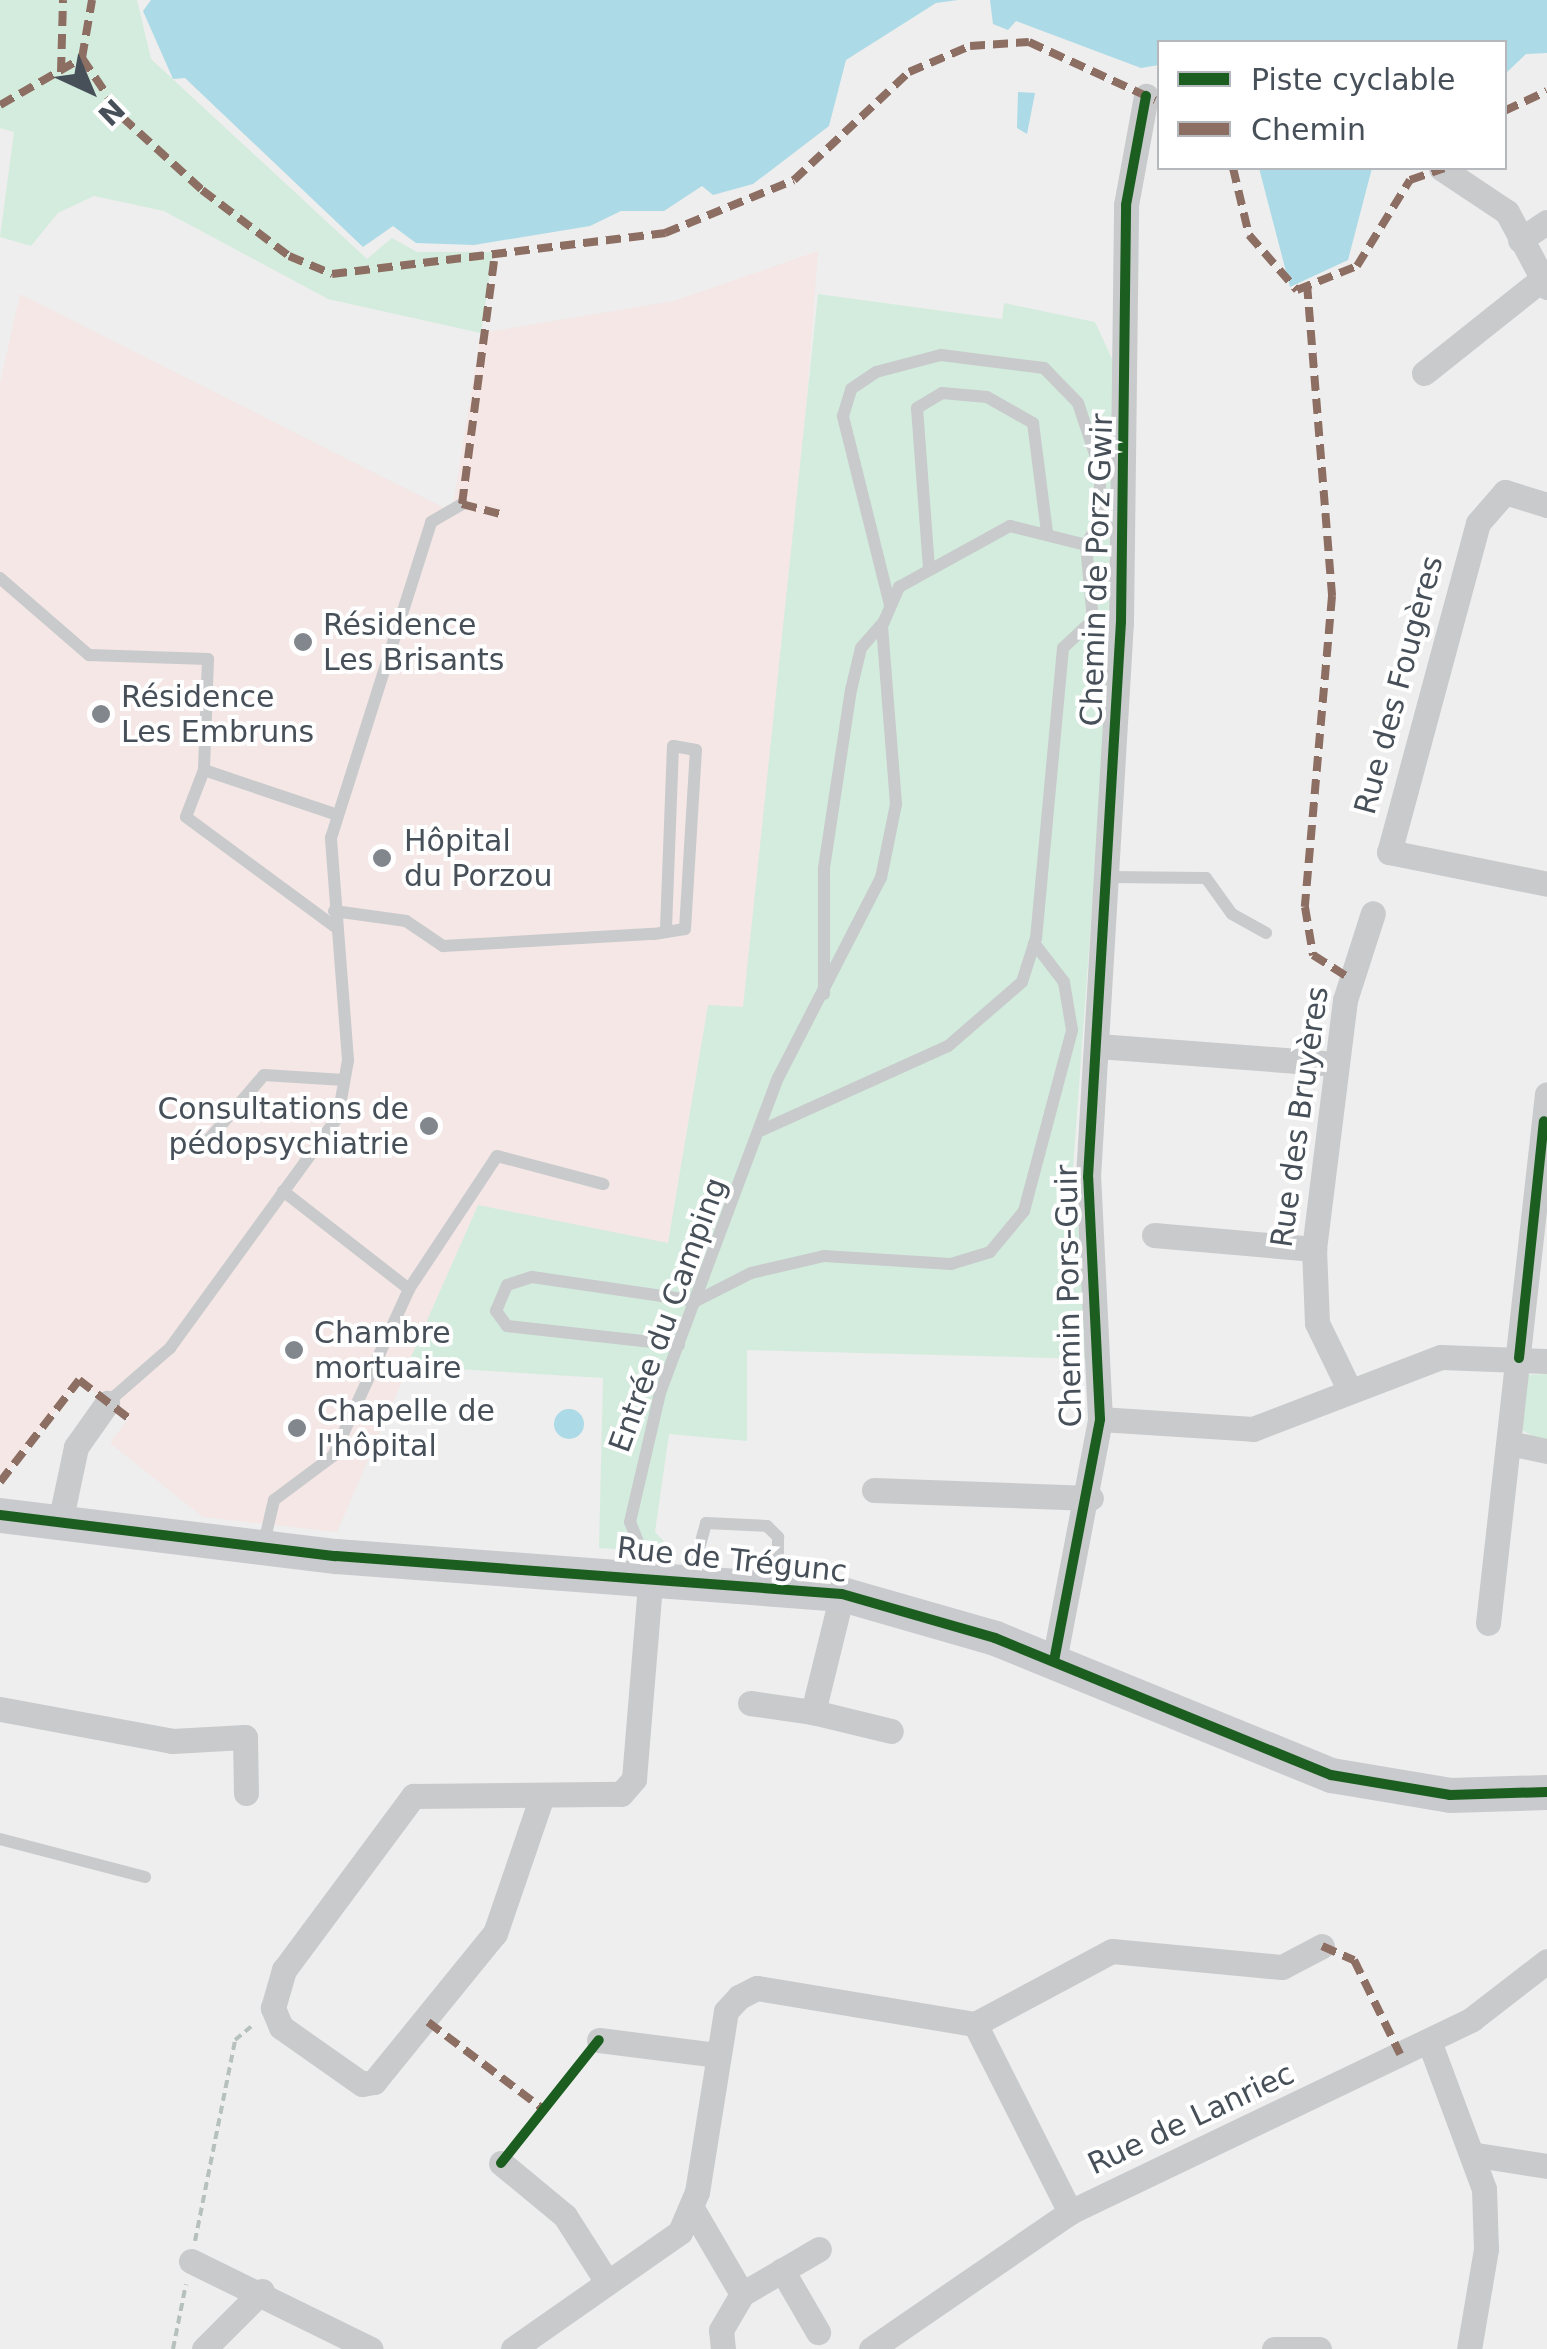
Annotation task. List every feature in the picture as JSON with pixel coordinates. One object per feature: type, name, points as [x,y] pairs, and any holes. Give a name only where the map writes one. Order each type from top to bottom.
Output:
[{"type":"main road","name":"Rue de Trégunc","points":[[0,1515],[60,1527],[651,1574],[842,1594],[1054,1661],[1331,1775],[1450,1795],[1547,1792]]},
{"type":"street","name":"Chemin de Porz Gwir","points":[[1098,1046],[1127,441],[1126,204],[1146,96]]},
{"type":"street","points":[[1424,373],[1544,284],[1494,199],[1444,170]]},
{"type":"street","points":[[1520,240],[1547,222]]},
{"type":"street","name":"Rue des Fougères","points":[[1547,505],[1504,492],[1478,523],[1388,852],[1547,884]]},
{"type":"street","name":"Rue des Bruyères","points":[[1349,1389],[1317,1323],[1314,1249],[1336,1064],[1372,913]]},
{"type":"street","points":[[1098,1046],[1336,1064]]},
{"type":"street","name":"Chemin Pors-Guir","points":[[1054,1661],[1091,1498],[1100,1419],[1088,1177],[1098,1046]]},
{"type":"street","points":[[1488,1623],[1547,1094]]},
{"type":"street","points":[[1154,1235],[1314,1249]]},
{"type":"street","points":[[1100,1419],[1253,1429],[1349,1389],[1441,1357],[1547,1361]]},
{"type":"street","points":[[60,1527],[76,1447],[107,1402]]},
{"type":"street","points":[[1510,1443],[1547,1451]]},
{"type":"street","points":[[874,1490],[1091,1498]]},
{"type":"street","points":[[540,1800],[495,1932],[374,2082],[362,2084],[281,2026],[274,2008],[284,1970],[413,1796],[540,1800],[622,1794],[634,1779],[651,1574]]},
{"type":"street","points":[[813,1712],[842,1594]]},
{"type":"street","points":[[750,1703],[813,1712],[891,1730]]},
{"type":"street","points":[[0,1709],[172,1741],[245,1737],[246,1793]]},
{"type":"street","points":[[514,2349],[540,2326],[654,2254],[693,2210],[726,2010],[757,1988],[975,2024],[1112,1950],[1282,1967],[1322,1946]]},
{"type":"street","name":"Rue de Lanriec","points":[[871,2349],[1070,2212],[1430,2040],[1547,1961]]},
{"type":"street","points":[[975,2024],[1070,2212]]},
{"type":"street","points":[[598,2040],[718,2055]]},
{"type":"street","points":[[1430,2040],[1477,2155],[1488,2220],[1469,2349]]},
{"type":"street","points":[[1477,2155],[1547,2166]]},
{"type":"street","points":[[501,2163],[565,2216],[607,2282]]},
{"type":"street","points":[[693,2210],[742,2294]]},
{"type":"street","points":[[722,2339],[742,2294],[818,2249]]},
{"type":"street","points":[[191,2260],[262,2291],[371,2349]]},
{"type":"street","points":[[782,2270],[818,2332]]},
{"type":"street","points":[[204,2349],[262,2291]]},
{"type":"street","points":[[1274,2349],[1319,2349]]},
{"type":"lane","points":[[762,1130],[948,1046],[1022,982],[1034,943],[1063,648],[1093,620],[1086,545],[1100,519],[1100,469],[1078,403],[1044,368],[941,355],[876,372],[851,389],[843,416],[890,608]]},
{"type":"lane","points":[[929,568],[917,408],[942,393],[987,397],[1033,423],[1047,532]]},
{"type":"lane","points":[[107,1402],[170,1348],[338,1117],[344,1080],[334,911],[338,815],[431,522],[462,504]]},
{"type":"lane","points":[[824,996],[824,868],[861,648],[884,622],[899,587],[1010,526],[1047,532],[1086,545]]},
{"type":"lane","points":[[0,578],[89,656],[208,660],[204,770],[186,816],[335,926]]},
{"type":"lane","name":"Entrée du Camping","points":[[651,1574],[630,1522],[634,1480],[679,1345],[762,1130],[778,1078],[882,878],[896,804],[884,622]]},
{"type":"lane","points":[[334,911],[406,921],[443,946],[666,932],[685,929],[696,750],[673,746],[666,932]]},
{"type":"lane","points":[[204,770],[338,815]]},
{"type":"lane","points":[[1108,877],[1206,878],[1232,914],[1266,933]]},
{"type":"lane","points":[[679,1345],[507,1326],[496,1311],[507,1286],[532,1278],[696,1301],[751,1273],[824,1256],[951,1264],[990,1252],[1024,1211],[1072,1030],[1064,982],[1034,943]]},
{"type":"lane","points":[[204,1145],[264,1075],[344,1080]]},
{"type":"lane","points":[[263,1546],[274,1500],[334,1456],[409,1289],[498,1156],[603,1184]]},
{"type":"lane","points":[[282,1191],[409,1289]]},
{"type":"lane","points":[[691,1578],[706,1523],[767,1526],[778,1537],[778,1587]]},
{"type":"lane","points":[[0,1838],[145,1877]]},
{"type":"path","points":[[172,2349],[235,2040],[274,2008]]},
{"type":"shaded area","name":"Hôpital du Porzou","points":[[818,251],[783,711],[743,1008],[708,1006],[668,1244],[478,1205],[337,1532],[203,1517],[110,1443],[128,1419],[80,1381],[0,1482],[0,383],[20,294],[452,512],[481,333],[674,301]]},
{"type":"green space","points":[[0,0],[137,0],[151,59],[367,259],[392,238],[417,252],[493,252],[481,333],[328,299],[164,211],[94,196],[58,213],[31,246],[0,237],[14,132],[0,128]]},
{"type":"green space","points":[[818,294],[1002,319],[1004,303],[1095,322],[1113,361],[1107,702],[1073,1169],[1090,1359],[747,1350],[747,1441],[669,1434],[655,1532],[675,1553],[599,1548],[603,1378],[407,1366],[478,1205],[668,1243],[708,1005],[743,1007]]},
{"type":"green space","points":[[1547,1374],[1547,1444],[1518,1428],[1526,1375]]},
{"type":"water","points":[[151,0],[958,0],[936,3],[846,60],[829,126],[753,184],[713,195],[702,186],[664,211],[621,211],[590,226],[474,245],[416,243],[393,226],[363,247],[185,78],[173,79],[143,11]]},
{"type":"water","points":[[990,0],[1547,0],[1547,53],[1526,54],[1507,72],[1507,40],[1157,40],[1157,65],[1141,68],[1016,21],[1008,30],[993,24]]},
{"type":"water","points":[[1018,92],[1035,93],[1027,134],[1017,128]]},
{"type":"water","points":[[1260,170],[1371,170],[1348,260],[1290,287]]},
{"type":"water","points":[[569,1409],[583,1418],[584,1424],[575,1438],[569,1439],[555,1430],[554,1424],[563,1410]]},
{"type":"marked path","points":[[61,72],[63,0]]},
{"type":"marked path","points":[[82,58],[92,0]]},
{"type":"marked path","points":[[82,58],[122,117],[202,190],[289,256],[332,274],[665,233],[794,180],[909,72],[970,46],[1029,42],[1155,100]]},
{"type":"marked path","points":[[0,105],[82,58]]},
{"type":"marked path","points":[[1507,110],[1547,91]]},
{"type":"marked path","points":[[1233,170],[1249,235],[1297,290],[1357,266],[1410,180],[1438,170]]},
{"type":"marked path","points":[[494,261],[462,504],[504,515]]},
{"type":"marked path","points":[[1307,284],[1332,596],[1305,907],[1313,955],[1351,979]]},
{"type":"marked path","points":[[0,1482],[79,1380],[131,1420]]},
{"type":"marked path","points":[[1322,1946],[1354,1960],[1400,2054]]},
{"type":"marked path","points":[[428,2022],[543,2109]]},
{"type":"cycle path","points":[[1054,1661],[1100,1419],[1088,1177],[1121,622],[1126,205],[1146,96]]},
{"type":"cycle path","points":[[1519,1358],[1544,1121]]},
{"type":"cycle path","points":[[0,1515],[336,1556],[842,1594],[995,1638],[1331,1775],[1450,1795],[1547,1792]]},
{"type":"cycle path","points":[[501,2163],[599,2040]]},
{"type":"place","name":"Résidence Les Brisants","points":[[303,642]]},
{"type":"place","name":"Résidence Les Embruns","points":[[101,714]]},
{"type":"place","name":"Hôpital du Porzou","points":[[382,858]]},
{"type":"place","name":"Consultations de pédopsychiatrie","points":[[429,1126]]},
{"type":"place","name":"Chambre mortuaire","points":[[294,1350]]},
{"type":"place","name":"Chapelle de l'hôpital","points":[[297,1428]]}]
